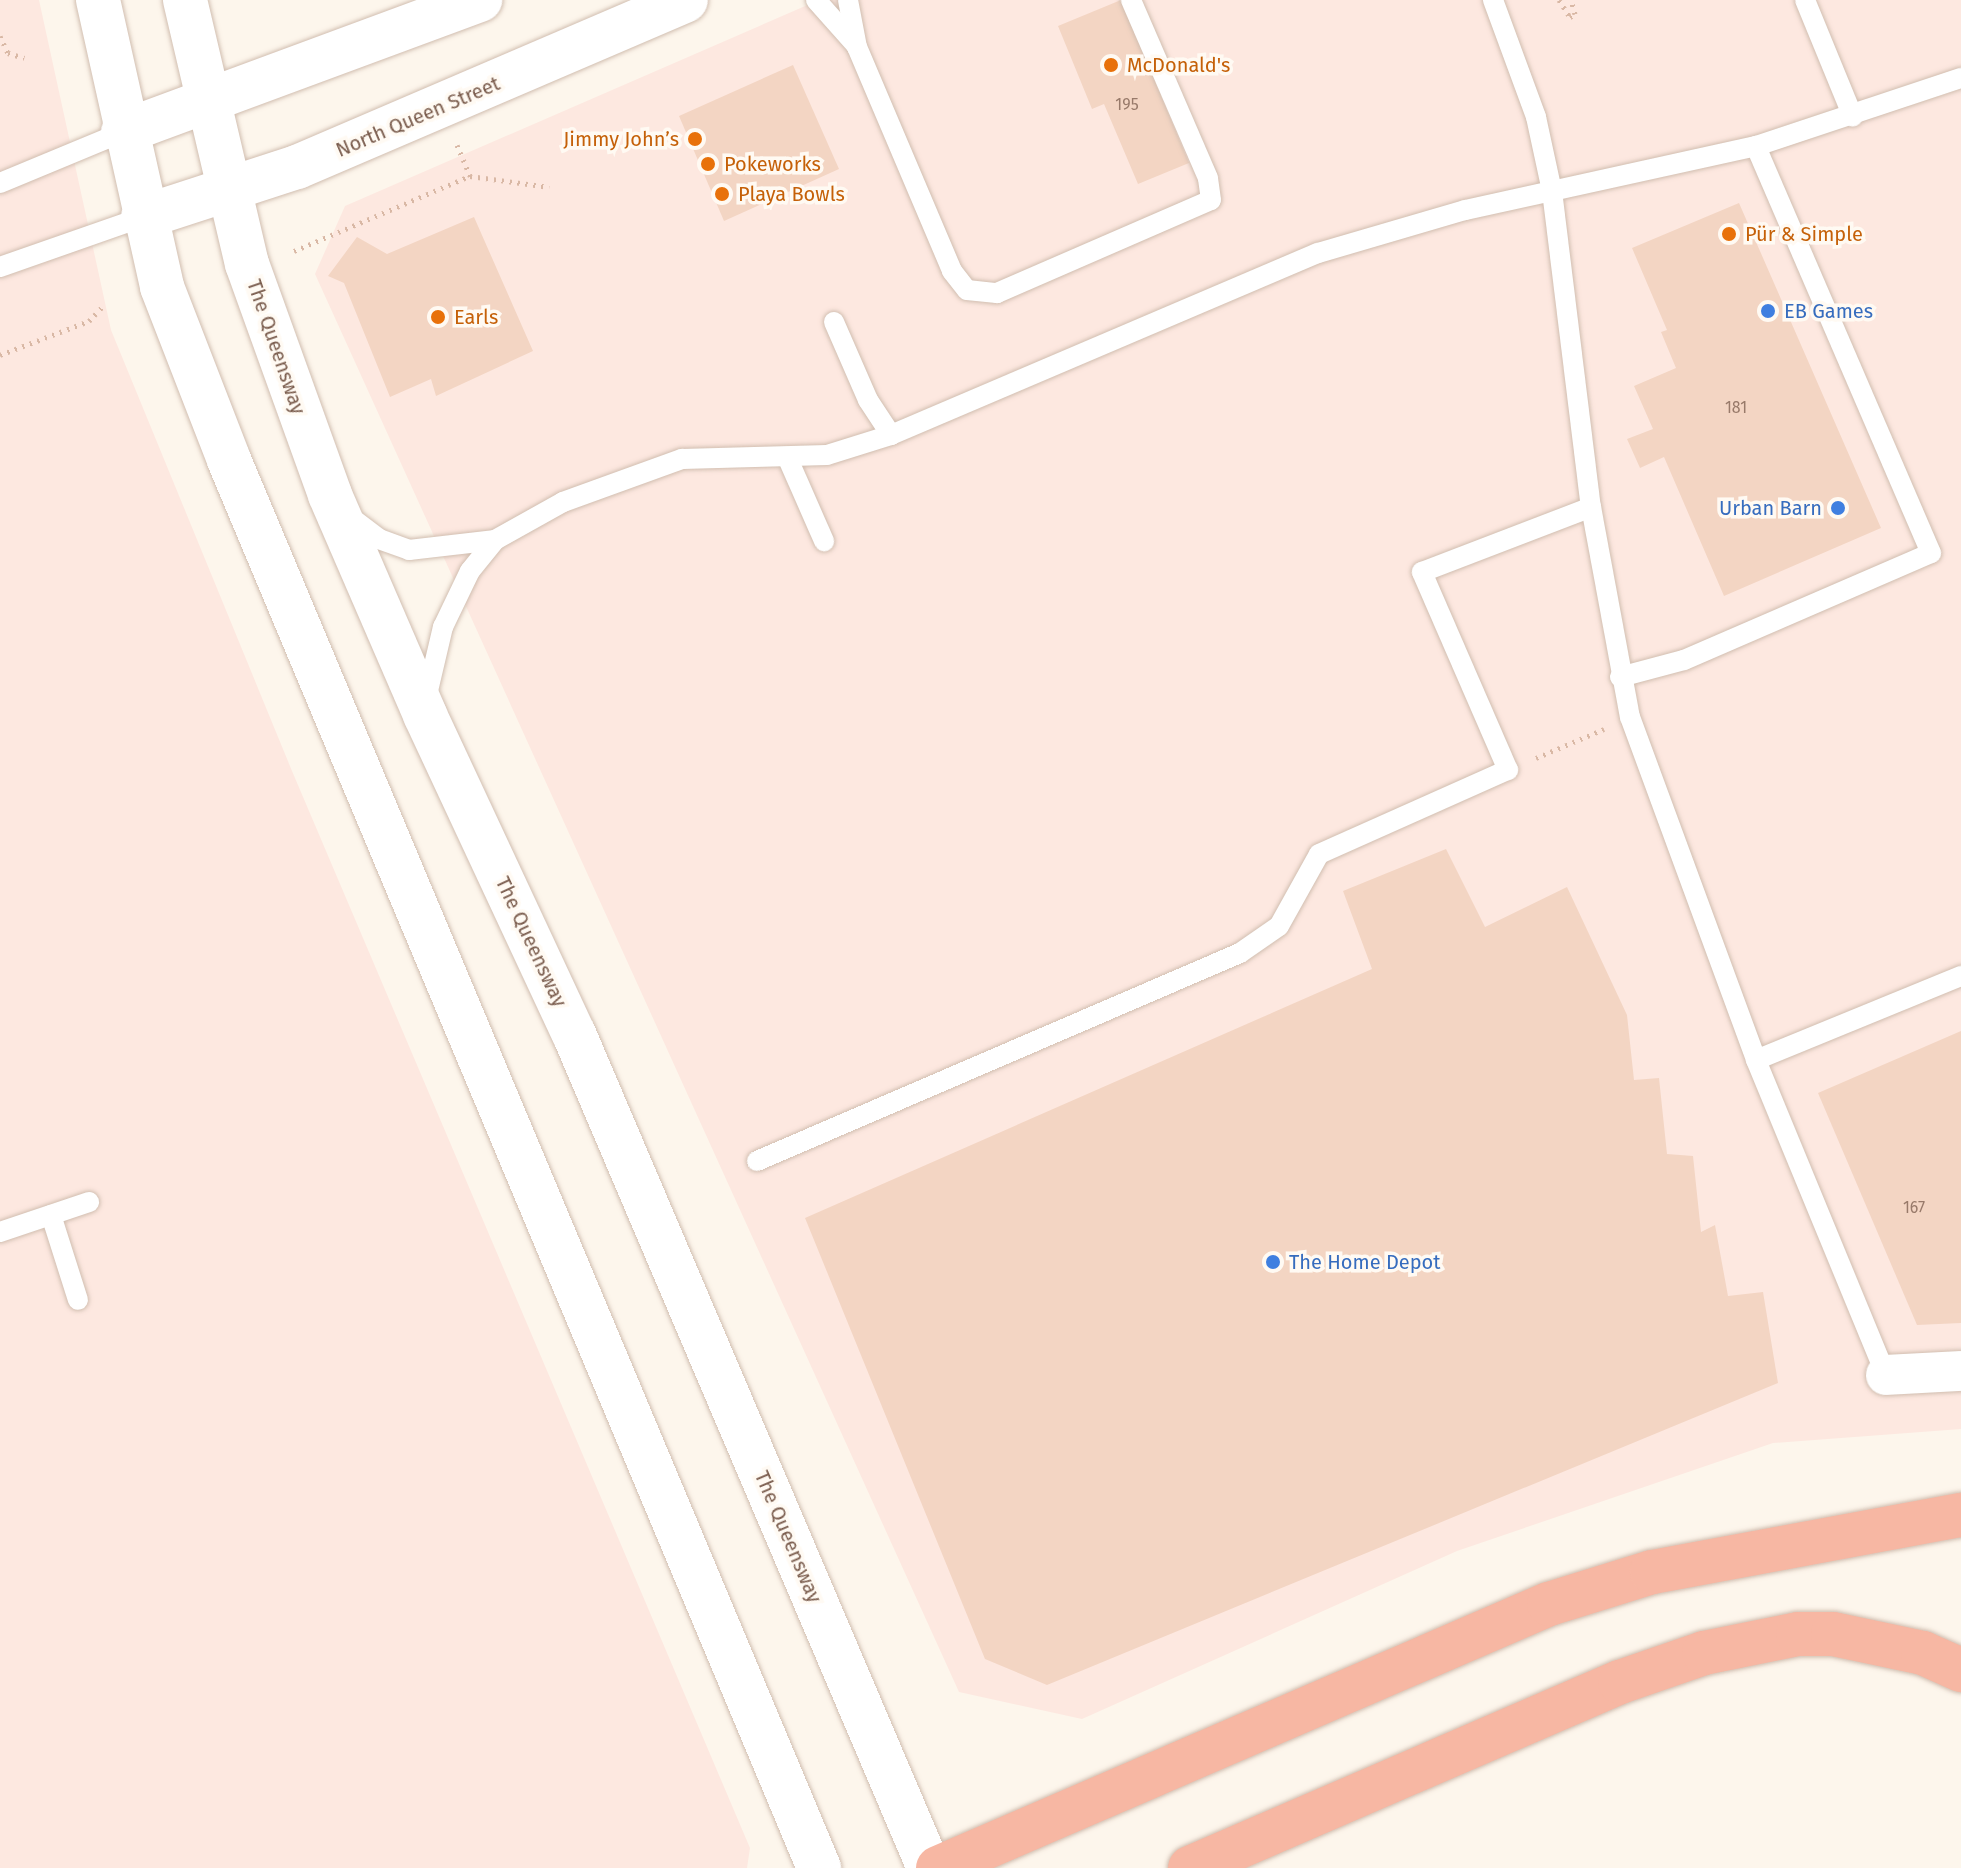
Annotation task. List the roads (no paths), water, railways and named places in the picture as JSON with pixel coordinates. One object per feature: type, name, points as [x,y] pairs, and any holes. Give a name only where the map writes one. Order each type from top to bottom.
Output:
[{"type":"highway","points":[[938,1868],[1549,1604],[1707,1560],[1961,1515]]},
{"type":"highway","points":[[1190,1868],[1620,1682],[1704,1653],[1798,1634],[1833,1634],[1923,1653],[1961,1670]]},
{"type":"main road","points":[[98,0],[123,132],[162,287],[229,460],[819,1868]]},
{"type":"main road","name":"The Queensway","points":[[185,0],[232,188],[247,264],[330,495],[425,715],[574,1034],[929,1868]]},
{"type":"main road","points":[[123,132],[480,0]]},
{"type":"main road","name":"North Queen Street","points":[[143,217],[232,188],[393,127],[686,0]]},
{"type":"street","points":[[1886,1375],[1961,1371]]},
{"type":"lane","points":[[816,0],[857,47]]},
{"type":"lane","points":[[848,0],[857,47],[952,271],[967,290],[997,293],[1211,200],[1208,178],[1131,0]]},
{"type":"lane","points":[[1493,0],[1536,117],[1552,191],[1591,507],[1620,677],[1630,717],[1756,1060],[1886,1375]]},
{"type":"lane","points":[[1805,0],[1853,117]]},
{"type":"lane","points":[[425,715],[430,668],[443,627],[470,571],[495,540],[563,502],[682,459],[724,455],[788,459],[827,455],[891,435],[1280,267],[1465,210],[1756,146],[1853,117],[1961,78]]},
{"type":"lane","points":[[0,183],[123,132]]},
{"type":"lane","points":[[1620,677],[1684,660],[1931,553],[1756,146]]},
{"type":"lane","points":[[0,267],[143,217]]},
{"type":"lane","points":[[834,322],[868,400],[891,435]]},
{"type":"lane","points":[[788,459],[824,541]]},
{"type":"lane","points":[[330,495],[357,524],[409,550],[495,540]]},
{"type":"lane","points":[[757,1161],[1240,953],[1279,926],[1319,854],[1508,770],[1422,572],[1591,507]]},
{"type":"lane","points":[[1756,1060],[1961,976]]},
{"type":"lane","points":[[0,1232],[89,1202]]},
{"type":"lane","points":[[51,1215],[78,1300]]},
{"type":"place","name":"McDonald's","points":[[1111,65]]},
{"type":"place","name":"Jimmy John’s","points":[[695,139]]},
{"type":"place","name":"Pokeworks","points":[[708,164]]},
{"type":"place","name":"Playa Bowls","points":[[722,194]]},
{"type":"place","name":"Pür & Simple","points":[[1729,234]]},
{"type":"place","name":"EB Games","points":[[1768,311]]},
{"type":"place","name":"Earls","points":[[438,317]]},
{"type":"place","name":"Urban Barn","points":[[1838,508]]},
{"type":"place","name":"The Home Depot","points":[[1273,1262]]}]
